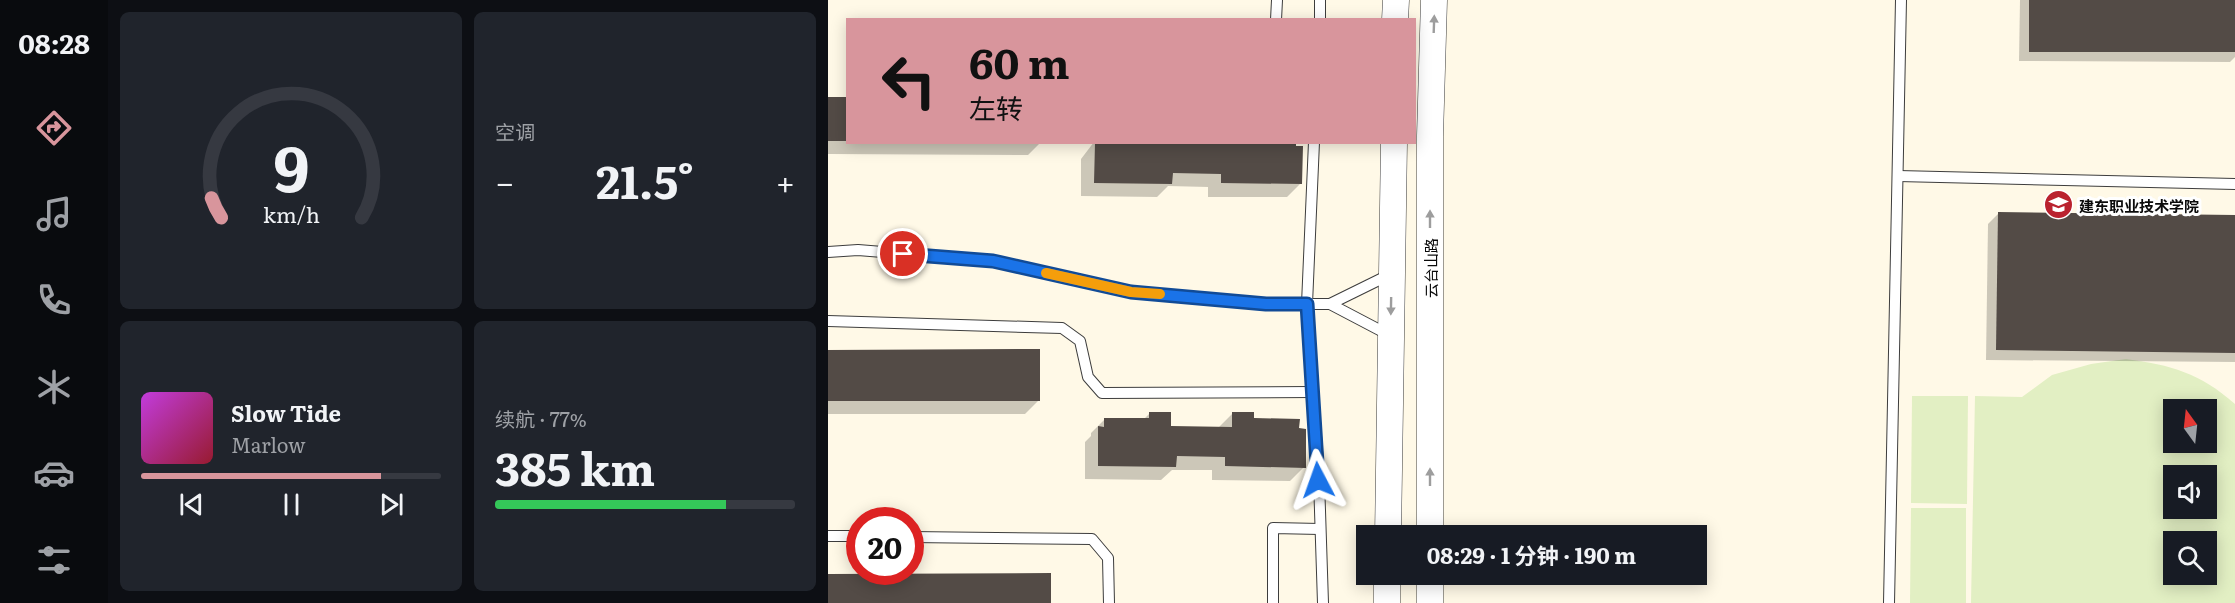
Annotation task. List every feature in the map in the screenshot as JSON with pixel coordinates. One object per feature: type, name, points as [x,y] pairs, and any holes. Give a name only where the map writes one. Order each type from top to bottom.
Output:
[{"type":"street","points":[[1395,18],[1396,0]]},
{"type":"street","name":"云台山路","points":[[1430,525],[1430,136],[1434,0]]},
{"type":"street","points":[[1388,525],[1394,144]]},
{"type":"street","points":[[1387,585],[1387,603]]},
{"type":"street","points":[[1430,585],[1430,603]]},
{"type":"lane","points":[[1276,18],[1277,0]]},
{"type":"lane","points":[[1320,0],[1320,18]]},
{"type":"lane","points":[[1889,603],[1901,0]]},
{"type":"lane","points":[[1314,144],[1307,304],[1323,603]]},
{"type":"lane","points":[[1898,176],[2235,184]]},
{"type":"lane","points":[[828,252],[858,250],[993,261],[1131,292],[1266,304],[1330,304],[1392,274]]},
{"type":"lane","points":[[1330,304],[1391,336]]},
{"type":"lane","points":[[828,321],[1062,328],[1080,341],[1088,377],[1102,393],[1313,392]]},
{"type":"lane","points":[[1273,603],[1273,528],[1320,529]]},
{"type":"lane","points":[[828,536],[846,536]]},
{"type":"lane","points":[[924,537],[1092,539],[1108,558],[1109,603]]},
{"type":"green space","points":[[2126,359],[2157,364],[2184,372],[2210,385],[2235,404],[2235,603],[1971,603],[1975,396],[2022,397],[2052,375],[2091,364]]},
{"type":"green space","points":[[1912,396],[1968,396],[1967,504],[1911,503]]},
{"type":"green space","points":[[1911,508],[1966,508],[1966,603],[1910,603]]},
{"type":"building","points":[[2029,0],[2235,0],[2235,52],[2029,52]]},
{"type":"building","points":[[828,97],[846,97],[846,141],[828,141]]},
{"type":"building","points":[[1095,144],[1296,144],[1296,146],[1303,146],[1302,184],[1221,183],[1221,174],[1173,173],[1172,184],[1094,183]]},
{"type":"building","points":[[1998,212],[2235,215],[2235,353],[1996,350]]},
{"type":"building","points":[[1040,349],[1040,401],[828,401],[828,350]]},
{"type":"building","points":[[1149,412],[1171,412],[1171,426],[1232,427],[1232,412],[1254,412],[1254,418],[1300,419],[1299,428],[1306,429],[1306,468],[1225,466],[1225,457],[1177,456],[1176,467],[1098,466],[1098,426],[1104,427],[1104,418],[1149,418]]},
{"type":"building","points":[[1051,573],[1051,603],[828,603],[828,574],[846,574],[846,585],[924,585],[924,574]]},
{"type":"slow traffic","points":[[1046,273],[1131,292],[1160,294]]},
{"type":"place","name":"建东职业技术学院","points":[[2058,205]]},
{"type":"route","points":[[903,254],[993,261],[1131,292],[1266,304],[1307,304],[1318,480]]}]
